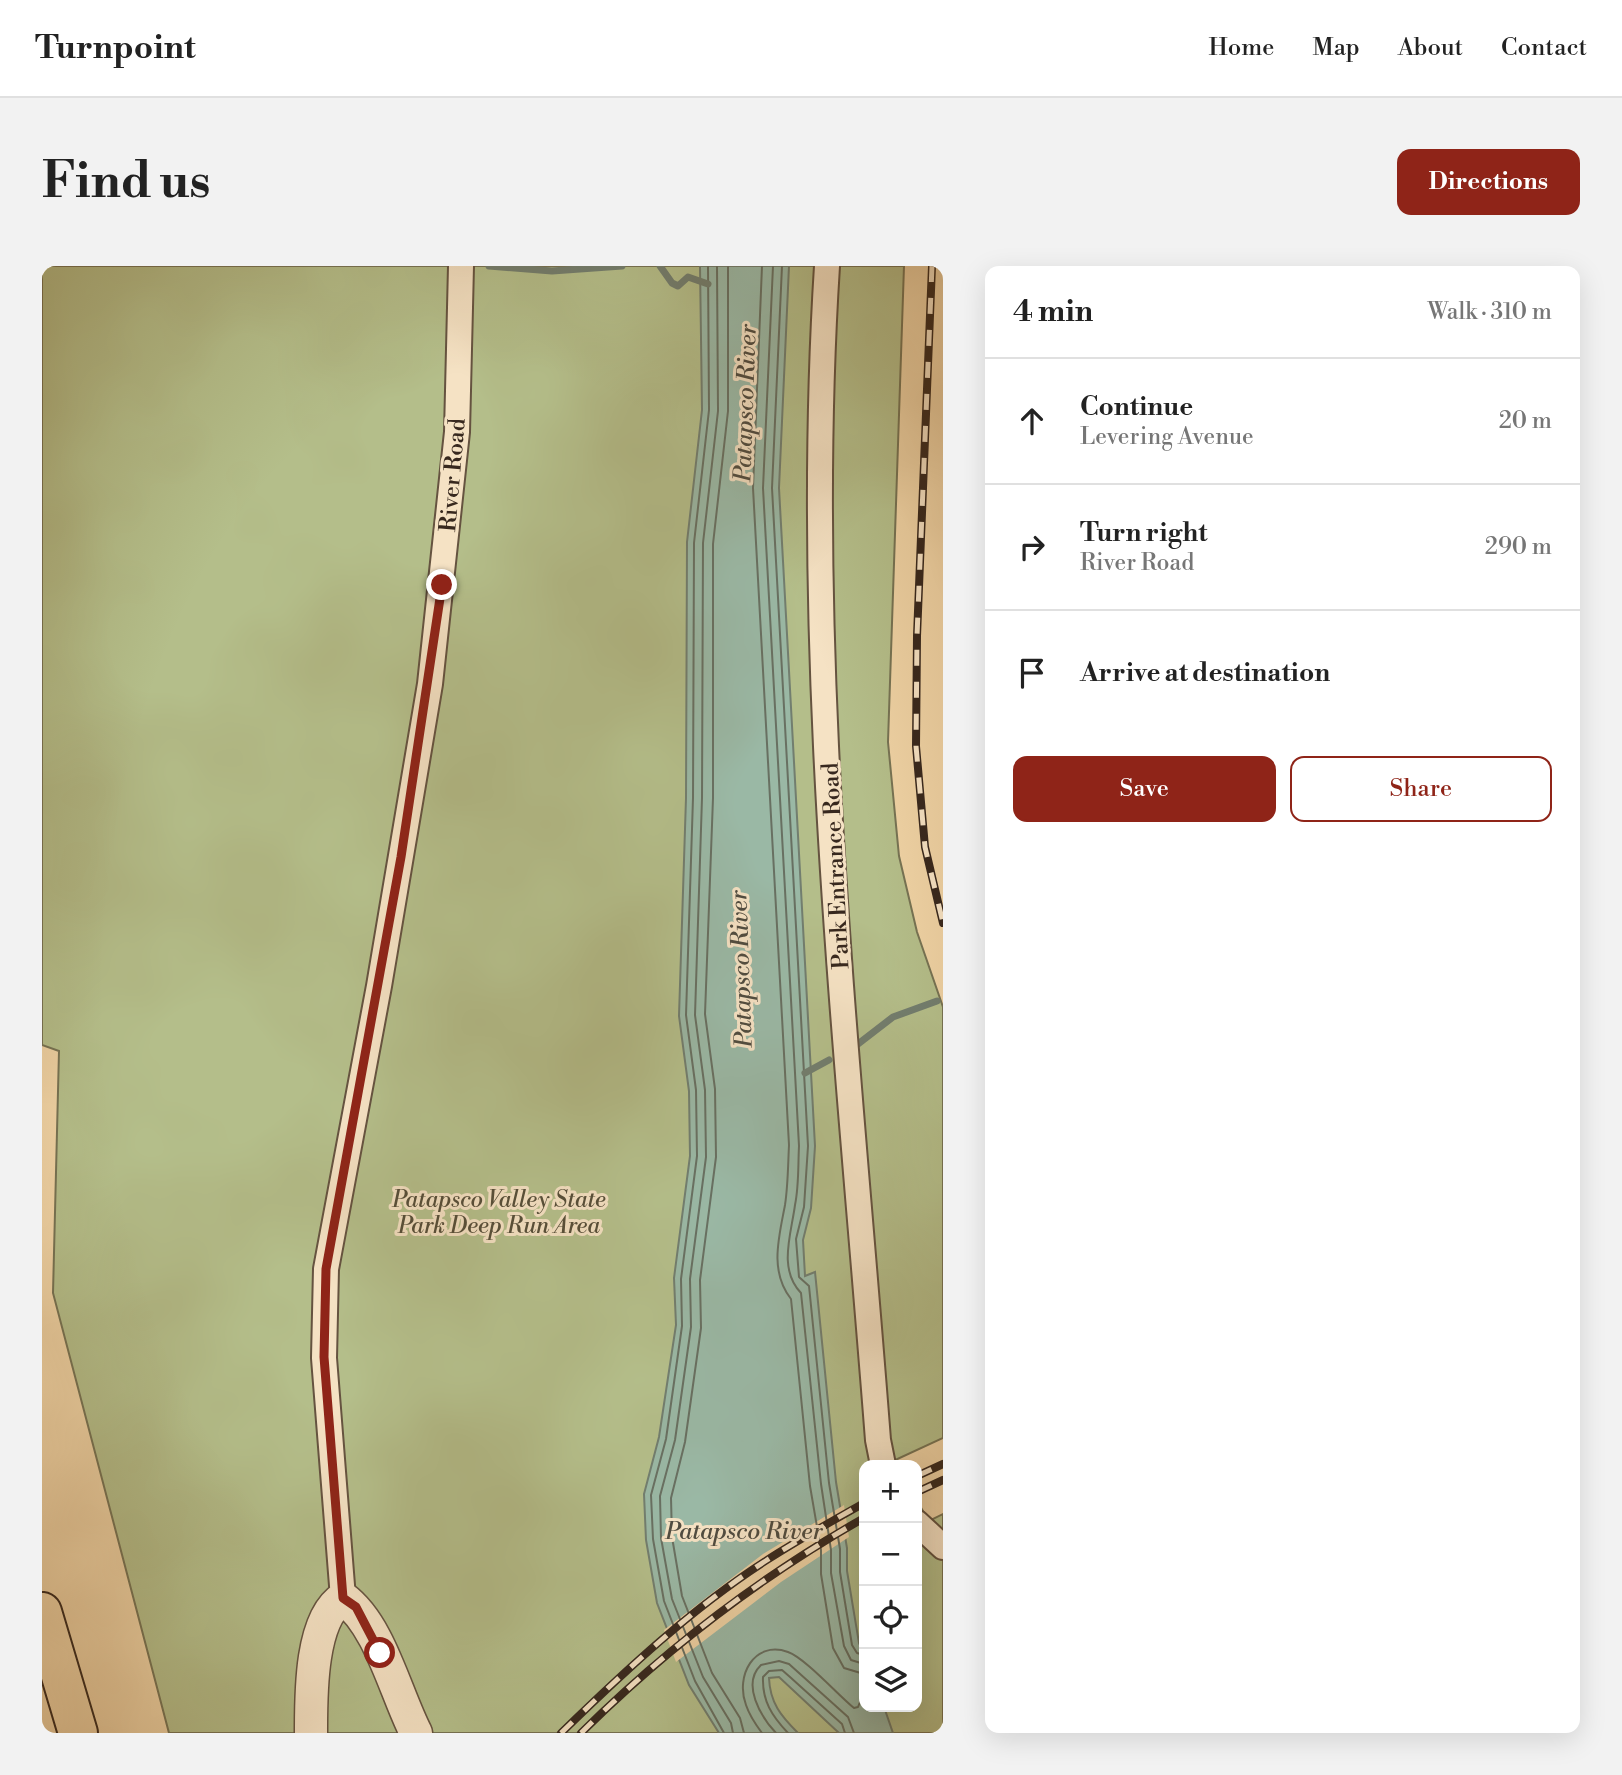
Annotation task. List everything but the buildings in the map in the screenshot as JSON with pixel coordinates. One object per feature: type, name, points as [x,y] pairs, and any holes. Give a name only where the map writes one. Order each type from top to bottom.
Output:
[{"type":"highway","points":[[42,1612],[78,1733]]},
{"type":"street","name":"River Road","points":[[343,1598],[324,1357],[326,1269],[379,986],[430,684],[457,432],[461,266]]},
{"type":"street","name":"Park Entrance Road","points":[[827,266],[819,440],[824,669],[836,898],[878,1440],[882,1460]]},
{"type":"street","points":[[922,1528],[943,1547]]},
{"type":"street","points":[[311,1733],[320,1628],[334,1604],[343,1598],[356,1607],[368,1625],[415,1733]]},
{"type":"green space","name":"Patapsco Valley State Park Deep Run Area","points":[[42,266],[904,266],[888,742],[899,856],[917,932],[943,1007],[943,1438],[895,1460],[859,1460],[859,1712],[922,1712],[922,1509],[929,1521],[943,1514],[943,1733],[169,1733],[53,1293],[59,1051],[42,1045]]},
{"type":"water","name":"Patapsco River","points":[[700,266],[789,266],[779,488],[815,1146],[811,1208],[803,1240],[805,1276],[815,1272],[836,1482],[859,1643],[859,1712],[886,1712],[893,1733],[839,1733],[779,1677],[769,1678],[774,1702],[798,1733],[719,1733],[689,1685],[657,1603],[646,1540],[644,1494],[659,1437],[676,1325],[674,1278],[690,1156],[689,1091],[679,1016],[686,798],[687,542],[702,410]]},
{"type":"pier","points":[[844,1505],[849,1537],[781,1582],[676,1662],[664,1630],[763,1554]]},
{"type":"waterway","points":[[489,266],[552,271],[622,266]]},
{"type":"waterway","points":[[660,266],[672,283],[678,286],[688,277],[708,284]]},
{"type":"waterway","points":[[858,1044],[893,1017],[937,1001]]},
{"type":"waterway","points":[[805,1073],[829,1060]]},
{"type":"railway","points":[[932,266],[917,636],[916,746],[925,847],[943,923]]},
{"type":"railway","points":[[922,1474],[943,1464]]},
{"type":"railway","points":[[922,1490],[943,1480]]},
{"type":"railway","points":[[561,1733],[635,1664],[712,1599],[779,1553],[859,1506]]},
{"type":"railway","points":[[581,1733],[646,1672],[715,1616],[788,1565],[859,1521]]},
{"type":"route","points":[[380,1653],[368,1625],[356,1607],[343,1598],[324,1357],[326,1269],[401,857],[430,684],[442,585]]}]
